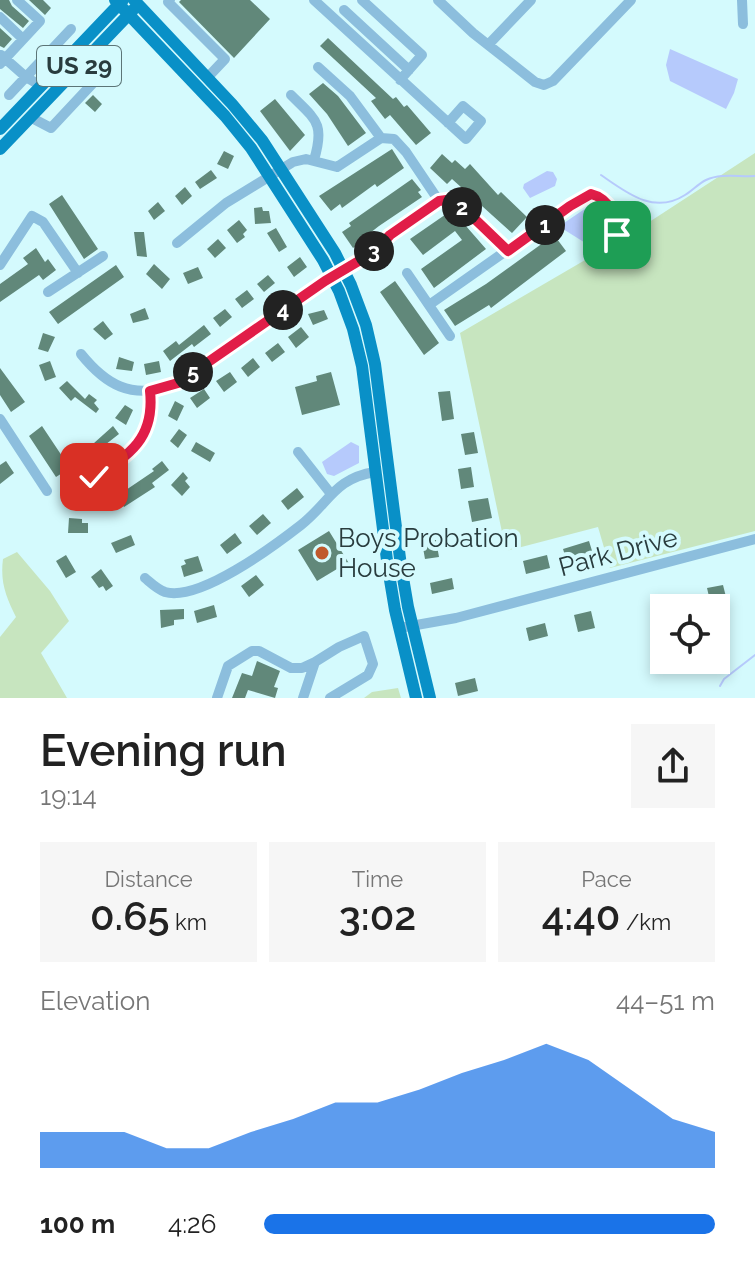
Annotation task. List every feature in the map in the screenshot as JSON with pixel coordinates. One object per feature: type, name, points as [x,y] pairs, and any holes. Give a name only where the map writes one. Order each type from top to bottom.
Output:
[{"type":"main road","points":[[119,1],[136,5],[249,123],[281,168],[366,325],[375,364],[406,627],[430,698]]},
{"type":"main road","name":"US 29","points":[[0,129],[119,1]]},
{"type":"main road","points":[[136,5],[251,148],[338,273],[358,349],[375,472],[406,627],[416,698]]},
{"type":"main road","name":"US 29","points":[[0,149],[136,5]]},
{"type":"street","points":[[17,0],[40,21],[2,59],[41,86]]},
{"type":"street","points":[[170,0],[168,2],[225,59],[207,78]]},
{"type":"street","points":[[314,0],[448,123]]},
{"type":"street","points":[[335,19],[352,0]]},
{"type":"street","points":[[362,0],[422,55],[400,80]]},
{"type":"street","points":[[488,45],[531,0]]},
{"type":"street","points":[[440,1],[535,82],[549,84],[631,0]]},
{"type":"street","points":[[742,0],[743,24]]},
{"type":"street","points":[[344,10],[409,70]]},
{"type":"street","points":[[0,17],[23,39]]},
{"type":"street","points":[[9,95],[71,29]]},
{"type":"street","points":[[30,117],[51,128],[94,82],[81,64]]},
{"type":"street","points":[[318,67],[350,96],[381,138]]},
{"type":"street","points":[[291,95],[317,123],[320,133],[314,160]]},
{"type":"street","points":[[177,243],[226,203],[281,168],[301,160],[314,160],[337,167],[381,138],[394,139],[406,152],[439,201]]},
{"type":"street","points":[[429,305],[583,197],[596,195],[607,204],[618,230],[617,235],[593,250]]},
{"type":"street","points":[[81,354],[98,374],[113,384],[129,389],[150,391],[178,383],[338,273],[374,252],[390,235],[439,201],[454,199],[508,251]]},
{"type":"street","points":[[0,265],[32,216],[43,222],[78,273]]},
{"type":"street","points":[[48,292],[103,256]]},
{"type":"street","points":[[407,273],[450,336]]},
{"type":"street","points":[[78,481],[94,477],[135,448],[150,416],[150,391]]},
{"type":"street","points":[[0,419],[47,491]]},
{"type":"street","points":[[0,442],[11,434]]},
{"type":"street","points":[[298,452],[331,494]]},
{"type":"street","points":[[145,578],[159,589],[171,593],[209,586],[301,526],[331,494],[352,478],[375,472]]},
{"type":"street","name":"Park Drive","points":[[406,627],[456,618],[755,539]]},
{"type":"street","points":[[291,668],[302,668],[364,636],[373,664],[368,675],[330,698]]},
{"type":"street","points":[[217,698],[228,666],[252,651],[259,651],[291,668],[308,683]]},
{"type":"street","points":[[303,698],[315,662]]},
{"type":"green space","points":[[755,153],[755,531],[610,568],[598,527],[506,551],[460,333],[640,228]]},
{"type":"green space","points":[[17,552],[50,591],[69,621],[41,653],[67,698],[0,698],[0,637],[16,617],[5,589],[3,559]]},
{"type":"green space","points":[[398,688],[401,698],[364,698],[372,692]]},
{"type":"water","points":[[670,49],[738,79],[726,109],[670,81],[666,65]]},
{"type":"water","points":[[547,171],[553,172],[557,179],[555,186],[530,198],[523,188],[524,184]]},
{"type":"water","points":[[592,204],[602,211],[611,231],[604,238],[587,244],[563,229],[564,223]]},
{"type":"water","points":[[351,442],[359,446],[359,463],[334,476],[327,474],[322,462]]},
{"type":"building","points":[[0,0],[9,0],[29,21],[23,28],[0,9]]},
{"type":"building","points":[[29,0],[43,0],[51,8],[45,15]]},
{"type":"building","points":[[250,0],[270,19],[234,58],[179,2]]},
{"type":"building","points":[[0,28],[12,39],[4,48],[0,46]]},
{"type":"building","points":[[328,38],[393,99],[396,97],[404,107],[407,105],[431,133],[416,145],[390,115],[385,119],[371,101],[376,98],[320,46]]},
{"type":"building","points":[[323,83],[338,96],[366,133],[348,146],[327,114],[309,94]]},
{"type":"building","points":[[93,95],[102,104],[95,112],[85,103]]},
{"type":"building","points":[[275,99],[305,135],[290,151],[260,111]]},
{"type":"building","points":[[392,149],[404,168],[342,208],[340,204],[331,211],[319,196]]},
{"type":"building","points":[[224,151],[234,156],[228,169],[217,164]]},
{"type":"building","points":[[442,154],[465,169],[470,164],[498,195],[501,192],[527,217],[512,233],[452,179],[447,184],[430,168]]},
{"type":"building","points":[[211,170],[217,178],[200,189],[195,182]]},
{"type":"building","points":[[412,179],[421,190],[418,192],[422,197],[353,248],[342,232],[351,226],[349,223]]},
{"type":"building","points":[[185,187],[192,196],[182,205],[175,196]]},
{"type":"building","points":[[62,195],[98,249],[84,259],[49,204]]},
{"type":"building","points":[[158,202],[165,211],[154,220],[148,211]]},
{"type":"building","points":[[262,207],[263,211],[269,211],[271,223],[255,224],[254,208]]},
{"type":"building","points":[[452,210],[486,249],[434,288],[421,269],[462,240],[455,231],[423,255],[410,239]]},
{"type":"building","points":[[239,220],[247,230],[243,234],[245,237],[237,243],[227,230]]},
{"type":"building","points":[[276,228],[287,247],[279,252],[267,233]]},
{"type":"building","points":[[134,232],[144,232],[147,257],[137,256]]},
{"type":"building","points":[[554,235],[566,251],[491,308],[489,305],[455,326],[444,310]]},
{"type":"building","points":[[218,239],[226,248],[215,258],[207,249]]},
{"type":"building","points":[[36,248],[45,262],[48,259],[56,270],[43,280],[39,275],[0,302],[0,284],[28,264],[23,258]]},
{"type":"building","points":[[300,257],[307,267],[294,277],[287,267]]},
{"type":"building","points":[[154,264],[170,279],[162,289],[146,274]]},
{"type":"building","points":[[116,265],[124,277],[58,324],[49,312]]},
{"type":"building","points":[[198,267],[203,278],[188,284],[183,273]]},
{"type":"building","points":[[268,275],[275,283],[264,292],[257,284]]},
{"type":"building","points":[[395,281],[439,343],[424,355],[380,292]]},
{"type":"building","points":[[247,290],[254,299],[242,308],[235,299]]},
{"type":"building","points":[[145,308],[149,319],[133,323],[130,314]]},
{"type":"building","points":[[225,309],[232,317],[220,327],[213,318]]},
{"type":"building","points":[[324,310],[328,319],[313,325],[308,314]]},
{"type":"building","points":[[103,321],[113,334],[105,340],[93,329]]},
{"type":"building","points":[[204,325],[211,334],[170,361],[163,351],[176,341],[179,345]]},
{"type":"building","points":[[301,327],[309,337],[296,348],[288,337]]},
{"type":"building","points":[[43,333],[55,337],[48,352],[38,349]]},
{"type":"building","points":[[278,343],[285,352],[272,362],[265,353]]},
{"type":"building","points":[[119,357],[134,362],[132,371],[116,369]]},
{"type":"building","points":[[253,358],[260,367],[248,377],[241,368]]},
{"type":"building","points":[[50,361],[56,377],[45,381],[39,365]]},
{"type":"building","points":[[159,361],[161,372],[146,375],[144,364]]},
{"type":"building","points":[[0,368],[25,402],[11,412],[0,395]]},
{"type":"building","points":[[230,372],[237,382],[224,392],[216,381]]},
{"type":"building","points":[[331,372],[340,405],[302,415],[295,387],[317,381],[316,376]]},
{"type":"building","points":[[67,381],[85,399],[89,394],[97,400],[94,403],[99,409],[96,413],[75,397],[71,401],[59,388]]},
{"type":"building","points":[[204,389],[210,398],[197,408],[190,398]]},
{"type":"building","points":[[450,391],[454,419],[442,421],[438,392]]},
{"type":"building","points":[[175,401],[184,406],[177,421],[168,416]]},
{"type":"building","points":[[125,405],[133,410],[126,425],[115,418]]},
{"type":"building","points":[[42,426],[70,468],[56,477],[29,436]]},
{"type":"building","points":[[113,426],[119,434],[101,448],[104,452],[91,462],[84,452]]},
{"type":"building","points":[[179,429],[187,435],[178,448],[170,441]]},
{"type":"building","points":[[474,432],[478,453],[465,455],[461,434]]},
{"type":"building","points":[[196,442],[215,453],[210,462],[191,451]]},
{"type":"building","points":[[6,461],[14,473],[0,484],[0,465]]},
{"type":"building","points":[[162,461],[169,470],[152,483],[155,487],[124,507],[118,499],[125,494],[123,492],[154,471],[152,469]]},
{"type":"building","points":[[471,467],[474,487],[461,489],[458,469]]},
{"type":"building","points":[[183,472],[190,487],[182,496],[171,485]]},
{"type":"building","points":[[297,488],[304,497],[288,510],[281,501]]},
{"type":"building","points":[[488,498],[492,518],[472,522],[468,501]]},
{"type":"building","points":[[263,514],[271,523],[257,535],[249,526]]},
{"type":"building","points":[[69,518],[88,523],[88,533],[68,533]]},
{"type":"building","name":"Boys Probation House","points":[[329,531],[350,565],[317,581],[298,550]]},
{"type":"building","points":[[235,533],[242,543],[227,554],[220,545]]},
{"type":"building","points":[[131,535],[135,545],[116,553],[111,543]]},
{"type":"building","points":[[436,540],[439,557],[425,559],[422,542]]},
{"type":"building","points":[[589,541],[593,554],[567,562],[563,549]]},
{"type":"building","points":[[66,555],[76,572],[66,578],[56,561]]},
{"type":"building","points":[[547,555],[550,568],[526,574],[523,561]]},
{"type":"building","points":[[198,556],[203,571],[184,577],[181,566],[186,564],[184,560]]},
{"type":"building","points":[[101,569],[113,586],[106,591],[103,586],[99,588],[91,577]]},
{"type":"building","points":[[256,575],[264,585],[249,597],[241,586]]},
{"type":"building","points":[[452,578],[454,589],[432,594],[430,583]]},
{"type":"building","points":[[723,585],[725,594],[708,594],[707,588]]},
{"type":"building","points":[[214,605],[217,617],[197,623],[194,611]]},
{"type":"building","points":[[184,609],[184,619],[174,620],[174,625],[161,628],[160,610]]},
{"type":"building","points":[[591,611],[595,628],[578,632],[574,615]]},
{"type":"building","points":[[545,623],[548,636],[529,641],[526,628]]},
{"type":"building","points":[[257,661],[280,671],[274,687],[278,688],[275,698],[248,690],[245,698],[232,698],[242,673],[252,676]]},
{"type":"building","points":[[475,678],[478,691],[458,696],[455,683]]},
{"type":"waterway","points":[[601,175],[641,199],[662,203],[674,201],[712,178],[755,176]]},
{"type":"waterway","points":[[720,686],[724,679],[755,655]]},
{"type":"place","name":"Boys Probation House","points":[[322,553]]},
{"type":"route","points":[[94,477],[135,448],[146,429],[151,411],[150,391],[178,383],[325,281],[374,252],[390,235],[439,201],[454,199],[508,251],[591,194],[602,198],[607,204],[618,224],[617,235]]}]
